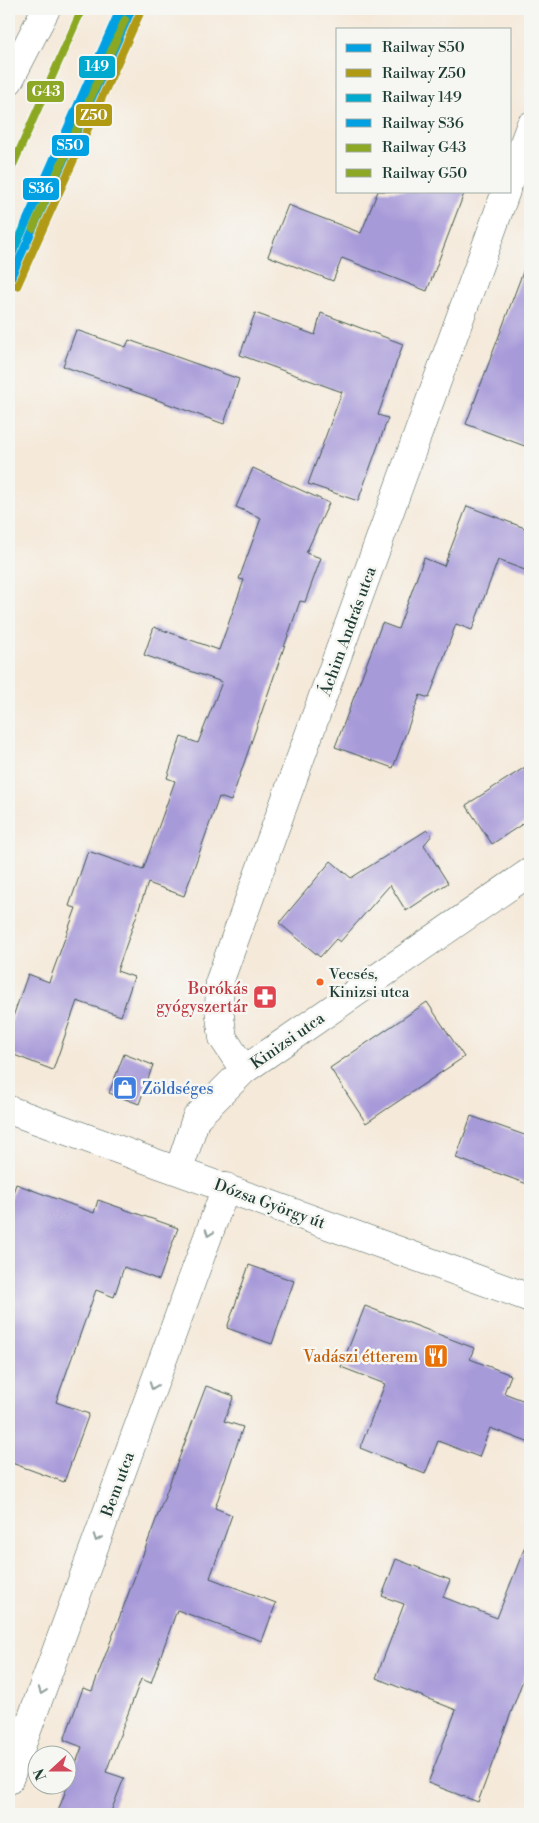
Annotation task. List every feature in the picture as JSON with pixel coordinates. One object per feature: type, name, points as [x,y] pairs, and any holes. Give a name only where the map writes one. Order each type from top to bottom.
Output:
[{"type":"street","points":[[9,81],[46,9]]},
{"type":"street","points":[[512,176],[530,126]]},
{"type":"street","name":"Áchim András utca","points":[[244,1070],[223,1038],[219,1009],[220,980],[506,192]]},
{"type":"street","name":"Kinizsi utca","points":[[178,1170],[196,1118],[244,1070],[530,872]]},
{"type":"street","name":"Dózsa György út","points":[[9,1110],[530,1298]]},
{"type":"street","name":"Bem utca","points":[[9,1780],[226,1187]]},
{"type":"building","points":[[378,192],[465,192],[427,291],[342,258],[333,281],[268,256],[288,205],[361,233]]},
{"type":"building","points":[[527,261],[530,261],[530,448],[466,424]]},
{"type":"building","points":[[255,313],[315,335],[321,313],[403,344],[378,415],[388,418],[358,501],[308,484],[342,392],[240,355]]},
{"type":"building","points":[[76,330],[126,347],[129,340],[239,379],[224,424],[63,366]]},
{"type":"building","points":[[253,468],[329,503],[306,553],[321,558],[305,602],[300,601],[231,801],[219,797],[184,896],[148,883],[117,971],[134,977],[121,1016],[77,1001],[53,1070],[9,1053],[9,1028],[28,974],[49,982],[76,908],[69,906],[88,851],[143,870],[175,781],[167,778],[181,737],[198,743],[222,682],[144,655],[154,627],[219,650],[244,580],[239,579],[261,518],[236,507]]},
{"type":"building","points":[[467,506],[530,530],[530,572],[498,560],[472,630],[456,624],[429,698],[420,695],[393,768],[335,747],[382,623],[398,629],[424,558],[444,566]]},
{"type":"building","points":[[530,764],[530,819],[492,844],[466,805]]},
{"type":"building","points":[[427,830],[432,835],[424,845],[448,883],[406,911],[390,885],[340,942],[336,939],[320,957],[279,923],[331,861],[351,878]]},
{"type":"building","points":[[427,1002],[464,1057],[366,1123],[330,1068]]},
{"type":"building","points":[[124,1054],[153,1065],[139,1104],[109,1093]]},
{"type":"building","points":[[471,1116],[530,1137],[530,1185],[456,1158]]},
{"type":"building","points":[[16,1184],[94,1213],[98,1200],[178,1228],[159,1280],[124,1267],[114,1297],[96,1290],[56,1402],[89,1414],[64,1482],[9,1462],[9,1204]]},
{"type":"building","points":[[249,1265],[294,1281],[272,1344],[227,1328]]},
{"type":"building","points":[[365,1306],[474,1348],[470,1359],[511,1375],[504,1393],[530,1403],[530,1443],[490,1428],[479,1457],[438,1441],[425,1474],[360,1448],[385,1384],[341,1367]]},
{"type":"building","points":[[206,1386],[234,1396],[224,1421],[243,1427],[215,1508],[232,1515],[210,1578],[276,1603],[262,1641],[177,1610],[151,1683],[141,1679],[106,1772],[124,1778],[110,1814],[57,1814],[64,1796],[78,1796],[78,1758],[82,1747],[64,1740],[83,1688],[92,1691]]},
{"type":"building","points":[[528,1539],[530,1539],[530,1661],[478,1802],[428,1783],[456,1710],[376,1678],[404,1604],[382,1596],[396,1559],[450,1580],[443,1597],[497,1618]]},
{"type":"rail line","name":"G43","points":[[9,174],[82,9]]},
{"type":"rail line","name":"149","points":[[9,261],[123,9]]},
{"type":"rail line","name":"S50","points":[[9,282],[132,9]]},
{"type":"rail line","name":"Z50","points":[[17,286],[140,13]]},
{"type":"rail line","name":"S36","points":[[25,224],[117,16]]},
{"type":"rail line","name":"G50","points":[[33,228],[125,20]]},
{"type":"place","name":"Vecsés, Kinizsi utca","points":[[320,982]]},
{"type":"place","name":"Borókás gyógyszertár","points":[[265,997]]},
{"type":"place","name":"Zöldséges","points":[[125,1088]]},
{"type":"place","name":"Vadászi étterem","points":[[436,1356]]}]
